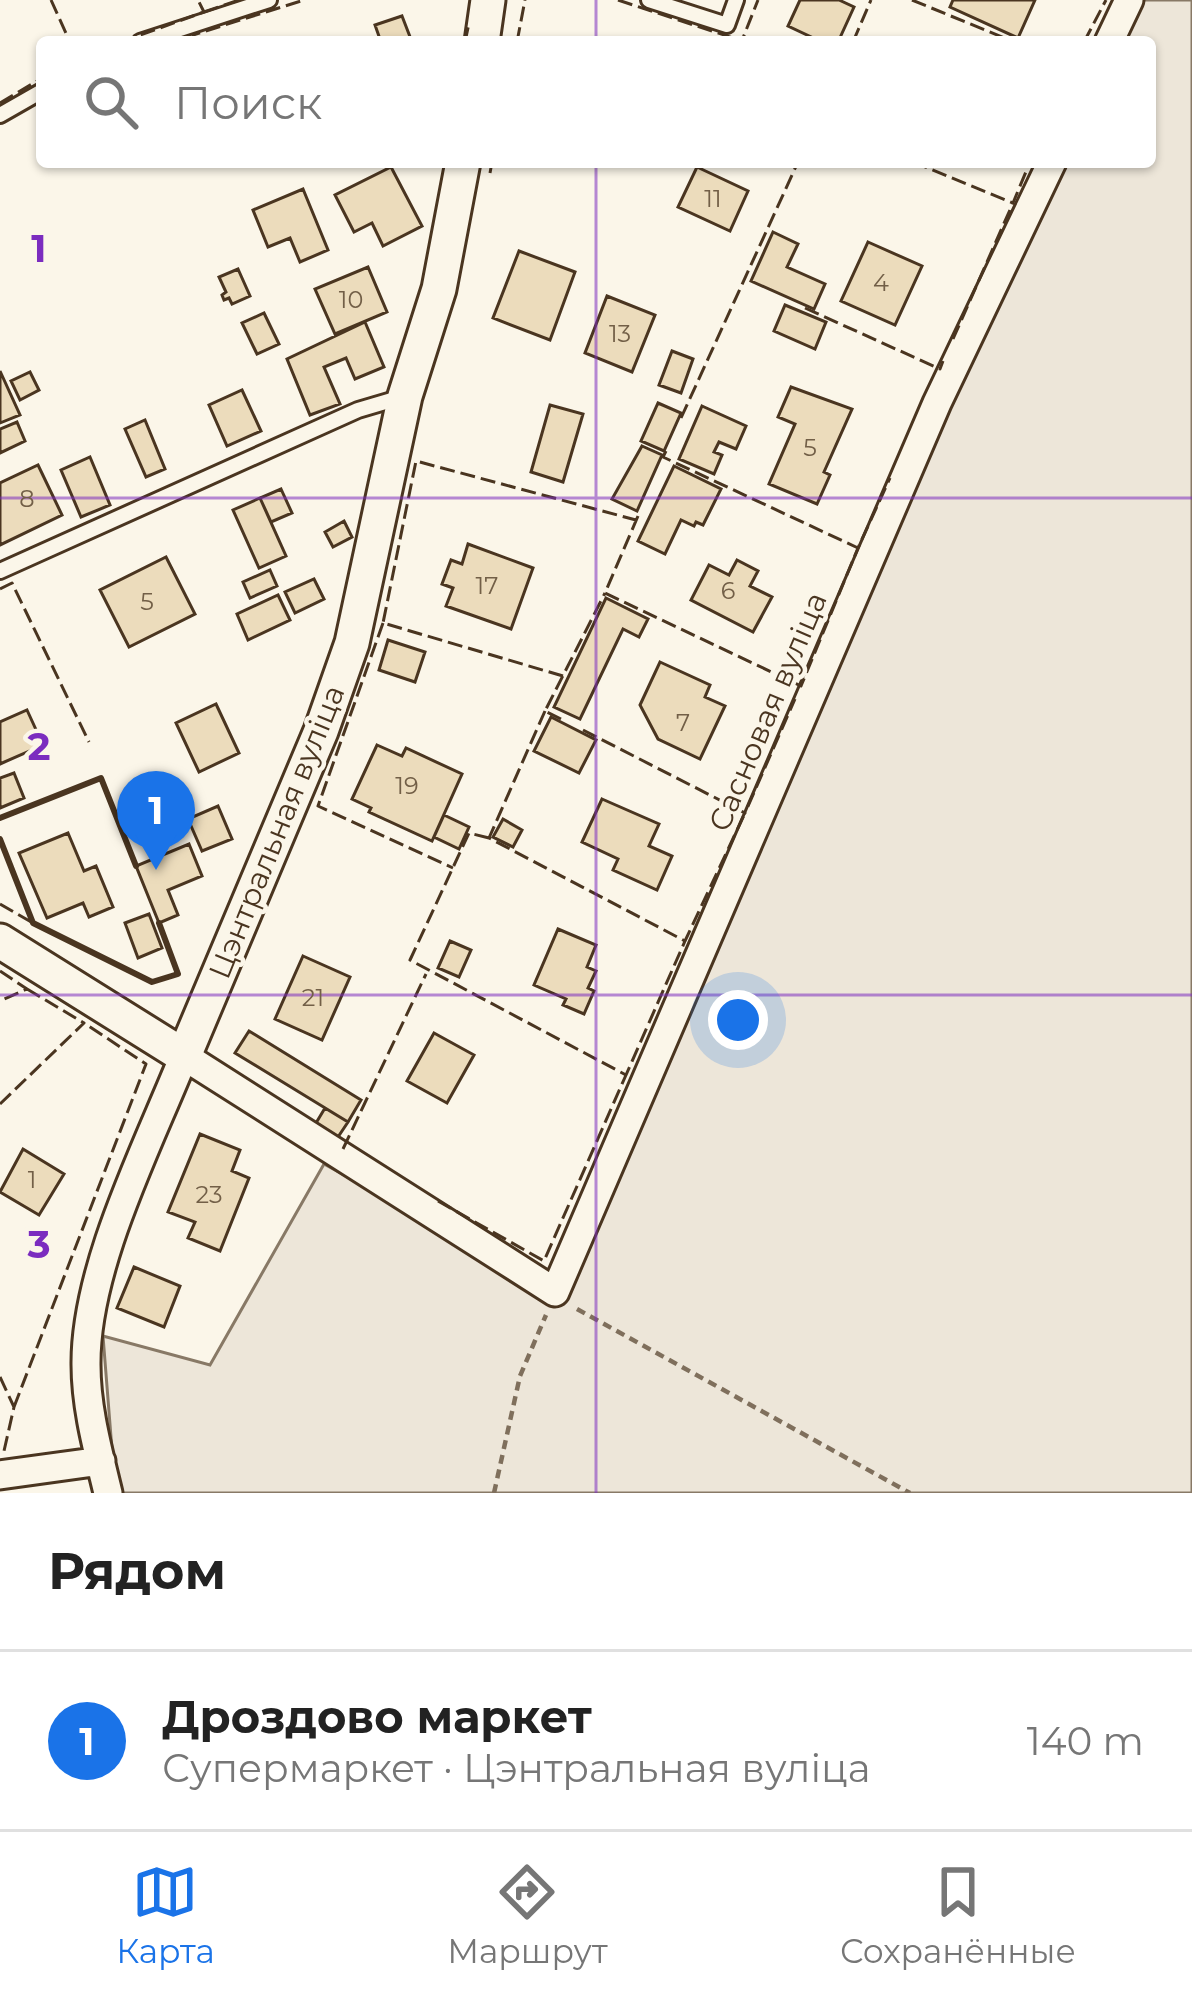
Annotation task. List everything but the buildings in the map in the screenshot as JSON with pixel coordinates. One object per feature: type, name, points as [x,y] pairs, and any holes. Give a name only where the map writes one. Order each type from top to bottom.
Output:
[{"type":"street","points":[[483,36],[488,0]]},
{"type":"street","points":[[1112,36],[1129,0]]},
{"type":"street","name":"Цэнтральная вуліца","points":[[108,1493],[86,1363],[91,1316],[107,1250],[336,693],[352,644],[405,396],[439,289],[462,168]]},
{"type":"street","name":"Сасновая вуліца","points":[[556,1292],[937,403],[1049,168]]},
{"type":"street","points":[[0,941],[556,1292]]},
{"type":"street","points":[[0,1475],[100,1461]]},
{"type":"lane","points":[[158,36],[269,0]]},
{"type":"lane","points":[[650,0],[727,25],[736,0]]},
{"type":"lane","points":[[0,116],[36,95]]},
{"type":"lane","points":[[0,572],[344,417],[405,396]]},
{"type":"path","points":[[494,1493],[520,1376],[556,1292]]},
{"type":"path","points":[[556,1292],[561,1300],[910,1493]]},
{"type":"shaded area","points":[[1144,0],[1192,0],[1192,1493],[121,1493],[114,1475],[103,1336],[210,1365],[324,1164],[555,1291],[937,403],[1058,168],[1156,168],[1156,36],[1126,36]]},
{"type":"fence","points":[[51,0],[67,36]]},
{"type":"fence","points":[[138,36],[204,12],[198,0]]},
{"type":"fence","points":[[204,12],[239,0]]},
{"type":"fence","points":[[193,36],[304,0]]},
{"type":"fence","points":[[518,36],[525,0]]},
{"type":"fence","points":[[618,0],[727,36]]},
{"type":"fence","points":[[744,36],[758,0]]},
{"type":"fence","points":[[856,36],[871,0]]},
{"type":"fence","points":[[912,0],[999,36]]},
{"type":"fence","points":[[1087,36],[1106,0]]},
{"type":"fence","points":[[466,36],[469,23]]},
{"type":"fence","points":[[0,103],[36,82]]},
{"type":"fence","points":[[490,173],[491,168]]},
{"type":"fence","points":[[681,418],[795,168]]},
{"type":"fence","points":[[928,168],[1013,203],[1028,168]]},
{"type":"fence","points":[[953,339],[1013,203]]},
{"type":"fence","points":[[805,308],[940,369],[943,361]]},
{"type":"fence","points":[[666,451],[663,457],[858,548],[890,478]]},
{"type":"fence","points":[[563,676],[383,623],[416,461],[636,520]]},
{"type":"fence","points":[[638,516],[605,593],[801,686],[858,548]]},
{"type":"fence","points":[[0,589],[12,583],[89,742]]},
{"type":"fence","points":[[561,719],[545,711],[605,593]]},
{"type":"fence","points":[[383,623],[318,806],[453,868]]},
{"type":"fence","points":[[583,730],[745,813],[795,699]]},
{"type":"fence","points":[[545,711],[489,838],[685,941],[745,813]]},
{"type":"fence","points":[[489,838],[469,833],[410,960],[626,1075],[685,941]]},
{"type":"fence","points":[[0,904],[33,923]]},
{"type":"fence","points":[[0,971],[27,989],[0,1001]]},
{"type":"fence","points":[[343,1149],[426,974]]},
{"type":"fence","points":[[0,1104],[84,1023],[27,989]]},
{"type":"fence","points":[[14,1407],[146,1064],[84,1023]]},
{"type":"fence","points":[[438,1201],[544,1261],[626,1075]]},
{"type":"fence","points":[[0,1377],[14,1407],[4,1451],[0,1451]]},
{"type":"wall","points":[[0,818],[101,778],[136,866]]},
{"type":"wall","points":[[0,839],[33,923],[152,982],[178,974],[159,923]]},
{"type":"place","name":"Дроздово маркет","points":[[156,870]]}]
